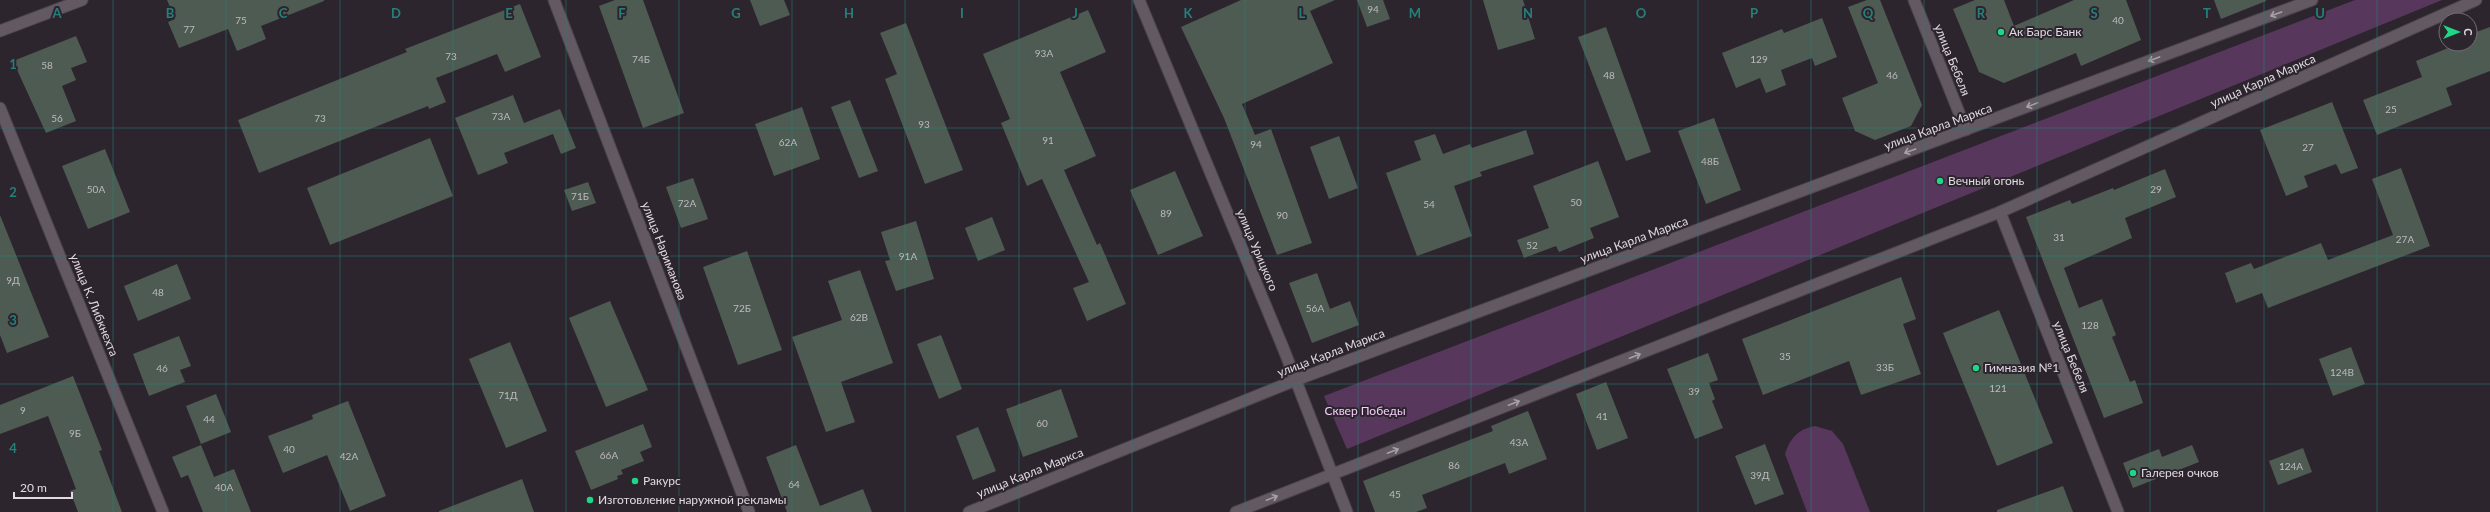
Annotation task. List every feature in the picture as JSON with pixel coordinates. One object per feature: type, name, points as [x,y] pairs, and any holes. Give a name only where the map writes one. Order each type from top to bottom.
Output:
[{"type":"main road","points":[[0,31],[82,0]]},
{"type":"main road","name":"улица Нариманова","points":[[554,0],[750,512]]},
{"type":"main road","name":"улица Урицкого","points":[[1139,0],[1296,380],[1347,512]]},
{"type":"main road","name":"улица Бебеля","points":[[1914,0],[1966,130]]},
{"type":"main road","name":"улица Карла Маркса","points":[[969,512],[1296,380],[2312,0]]},
{"type":"main road","name":"улица Карла Маркса","points":[[1236,512],[2000,212],[2476,0]]},
{"type":"main road","name":"улица К. Либкнехта","points":[[0,108],[163,512]]},
{"type":"main road","name":"улица Бебеля","points":[[2000,212],[2118,512]]},
{"type":"green space","name":"Сквер Победы","points":[[2355,0],[2442,0],[1347,449],[1324,396]]},
{"type":"green space","points":[[1815,426],[1832,431],[1843,444],[1870,512],[1807,512],[1785,454],[1789,443],[1799,432]]},
{"type":"building","points":[[167,0],[324,1],[261,26],[266,39],[237,51],[228,29],[179,48],[168,22],[175,19]]},
{"type":"building","points":[[615,0],[643,0],[684,113],[643,128],[599,6]]},
{"type":"building","points":[[750,0],[784,0],[790,15],[760,26]]},
{"type":"building","points":[[1241,0],[1335,0],[1310,11],[1333,63],[1242,104],[1255,135],[1271,129],[1312,243],[1277,255],[1224,118],[1181,27]]},
{"type":"building","points":[[1357,0],[1383,0],[1390,19],[1367,27]]},
{"type":"building","points":[[1483,0],[1523,0],[1535,39],[1498,50]]},
{"type":"building","points":[[1867,0],[1880,0],[1922,105],[1911,126],[1875,140],[1855,131],[1842,98],[1878,83],[1848,7]]},
{"type":"building","points":[[1975,0],[2004,0],[2014,26],[2074,0],[2126,0],[2141,40],[2081,66],[2076,53],[2004,83],[1979,72],[1953,9]]},
{"type":"building","points":[[2214,0],[2266,0],[2266,1],[2221,19]]},
{"type":"building","points":[[520,4],[541,57],[505,72],[497,54],[436,78],[446,102],[429,109],[428,106],[259,173],[238,120],[407,52],[405,49]]},
{"type":"building","points":[[1088,10],[1106,52],[1060,72],[1096,156],[1064,170],[1097,245],[1100,243],[1126,304],[1087,321],[1073,288],[1089,282],[1042,179],[1027,186],[1001,123],[1010,119],[983,54]]},
{"type":"building","points":[[1822,18],[1837,57],[1815,66],[1812,58],[1781,70],[1786,85],[1766,93],[1760,78],[1736,88],[1722,53],[1782,29],[1784,33]]},
{"type":"building","points":[[906,23],[963,170],[925,184],[885,79],[897,74],[880,33]]},
{"type":"building","points":[[1606,27],[1651,152],[1626,161],[1578,37]]},
{"type":"building","points":[[2490,27],[2490,71],[2446,88],[2452,105],[2377,135],[2363,100],[2422,77],[2416,61],[2438,52],[2478,52],[2478,31]]},
{"type":"building","points":[[76,36],[87,62],[71,68],[76,80],[62,86],[76,121],[46,133],[13,61]]},
{"type":"building","points":[[513,95],[524,123],[560,109],[576,148],[561,154],[553,134],[504,153],[508,163],[478,175],[455,118]]},
{"type":"building","points":[[850,100],[878,171],[859,178],[831,107]]},
{"type":"building","points":[[2332,102],[2358,168],[2341,174],[2336,164],[2304,176],[2308,187],[2286,196],[2260,130]]},
{"type":"building","points":[[802,107],[820,159],[774,176],[755,124]]},
{"type":"building","points":[[1714,118],[1741,190],[1706,204],[1678,131]]},
{"type":"building","points":[[1526,130],[1534,154],[1480,172],[1482,176],[1454,186],[1472,236],[1417,256],[1386,173],[1421,160],[1414,141],[1435,134],[1443,154],[1470,144],[1472,148]]},
{"type":"building","points":[[1339,136],[1358,188],[1329,199],[1310,147]]},
{"type":"building","points":[[430,138],[453,196],[330,245],[307,188]]},
{"type":"building","points":[[105,149],[130,212],[88,229],[62,166]]},
{"type":"building","points":[[1598,161],[1619,217],[1590,228],[1594,238],[1559,252],[1556,246],[1524,258],[1517,240],[1549,228],[1533,186]]},
{"type":"building","points":[[2401,168],[2430,246],[2268,308],[2262,293],[2236,303],[2225,273],[2251,263],[2254,269],[2321,243],[2328,260],[2393,235],[2372,179]]},
{"type":"building","points":[[2165,169],[2176,197],[2125,218],[2132,238],[2064,268],[2079,308],[2102,299],[2116,335],[2112,337],[2130,382],[2135,380],[2143,403],[2104,418],[2026,217],[2070,200],[2072,204],[2113,188],[2114,190]]},
{"type":"building","points":[[1175,171],[1203,236],[1158,255],[1130,190]]},
{"type":"building","points":[[693,178],[708,219],[681,228],[666,187]]},
{"type":"building","points":[[588,182],[596,203],[572,211],[564,190]]},
{"type":"building","points":[[0,215],[49,337],[7,353],[0,335]]},
{"type":"building","points":[[992,217],[1005,250],[978,261],[965,228]]},
{"type":"building","points":[[916,221],[934,279],[896,291],[885,261],[890,260],[881,232]]},
{"type":"building","points":[[747,251],[782,350],[738,365],[703,267]]},
{"type":"building","points":[[177,264],[191,299],[138,321],[124,286]]},
{"type":"building","points":[[860,270],[893,363],[841,382],[855,422],[826,432],[792,337],[842,320],[828,281]]},
{"type":"building","points":[[1317,273],[1330,309],[1350,301],[1359,325],[1312,343],[1289,283]]},
{"type":"building","points":[[1901,277],[1916,319],[1903,324],[1921,374],[1861,395],[1849,361],[1763,395],[1742,339]]},
{"type":"building","points":[[610,301],[648,390],[606,407],[569,318]]},
{"type":"building","points":[[1999,310],[2053,443],[1997,466],[1943,333]]},
{"type":"building","points":[[941,335],[962,389],[939,399],[917,344]]},
{"type":"building","points":[[179,336],[191,366],[180,370],[185,382],[149,396],[133,354]]},
{"type":"building","points":[[510,342],[547,431],[506,448],[469,359]]},
{"type":"building","points":[[2351,347],[2365,384],[2333,396],[2319,359]]},
{"type":"building","points":[[1708,353],[1718,380],[1709,383],[1715,399],[1712,401],[1723,428],[1695,439],[1667,369]]},
{"type":"building","points":[[73,376],[102,450],[99,451],[122,512],[78,512],[70,491],[76,489],[48,416],[0,434],[0,405]]},
{"type":"building","points":[[1606,382],[1628,438],[1597,450],[1576,394]]},
{"type":"building","points":[[1061,389],[1078,437],[1023,457],[1006,409]]},
{"type":"building","points":[[216,394],[231,432],[201,444],[186,406]]},
{"type":"building","points":[[348,401],[386,496],[350,511],[327,455],[283,473],[268,436],[313,419],[312,415]]},
{"type":"building","points":[[1528,411],[1547,459],[1509,474],[1505,463],[1422,495],[1427,508],[1416,512],[1375,512],[1363,481],[1493,431],[1491,426]]},
{"type":"building","points":[[643,424],[652,447],[640,452],[644,461],[621,470],[623,474],[617,476],[618,479],[591,490],[575,451]]},
{"type":"building","points":[[978,427],[996,471],[973,480],[956,436]]},
{"type":"building","points":[[1765,444],[1784,494],[1755,505],[1735,456]]},
{"type":"building","points":[[201,445],[214,477],[234,469],[251,512],[203,512],[188,475],[181,478],[172,457]]},
{"type":"building","points":[[796,445],[820,506],[863,489],[872,512],[787,512],[766,457]]},
{"type":"building","points":[[2192,445],[2199,462],[2133,488],[2123,463],[2159,449],[2162,457]]},
{"type":"building","points":[[2303,448],[2312,472],[2278,485],[2269,461]]},
{"type":"building","points":[[522,479],[534,512],[439,512],[439,511]]},
{"type":"building","points":[[2063,486],[2073,512],[1997,512],[1997,510]]},
{"type":"place","name":"Ак Барс Банк","points":[[2001,32]]},
{"type":"place","name":"Вечный огонь","points":[[1940,181]]},
{"type":"place","name":"Гимназия №1","points":[[1976,368]]},
{"type":"place","name":"Галерея очков","points":[[2133,473]]},
{"type":"place","name":"Ракурс","points":[[635,481]]},
{"type":"place","name":"Изготовление наружной рекламы","points":[[590,500]]}]
